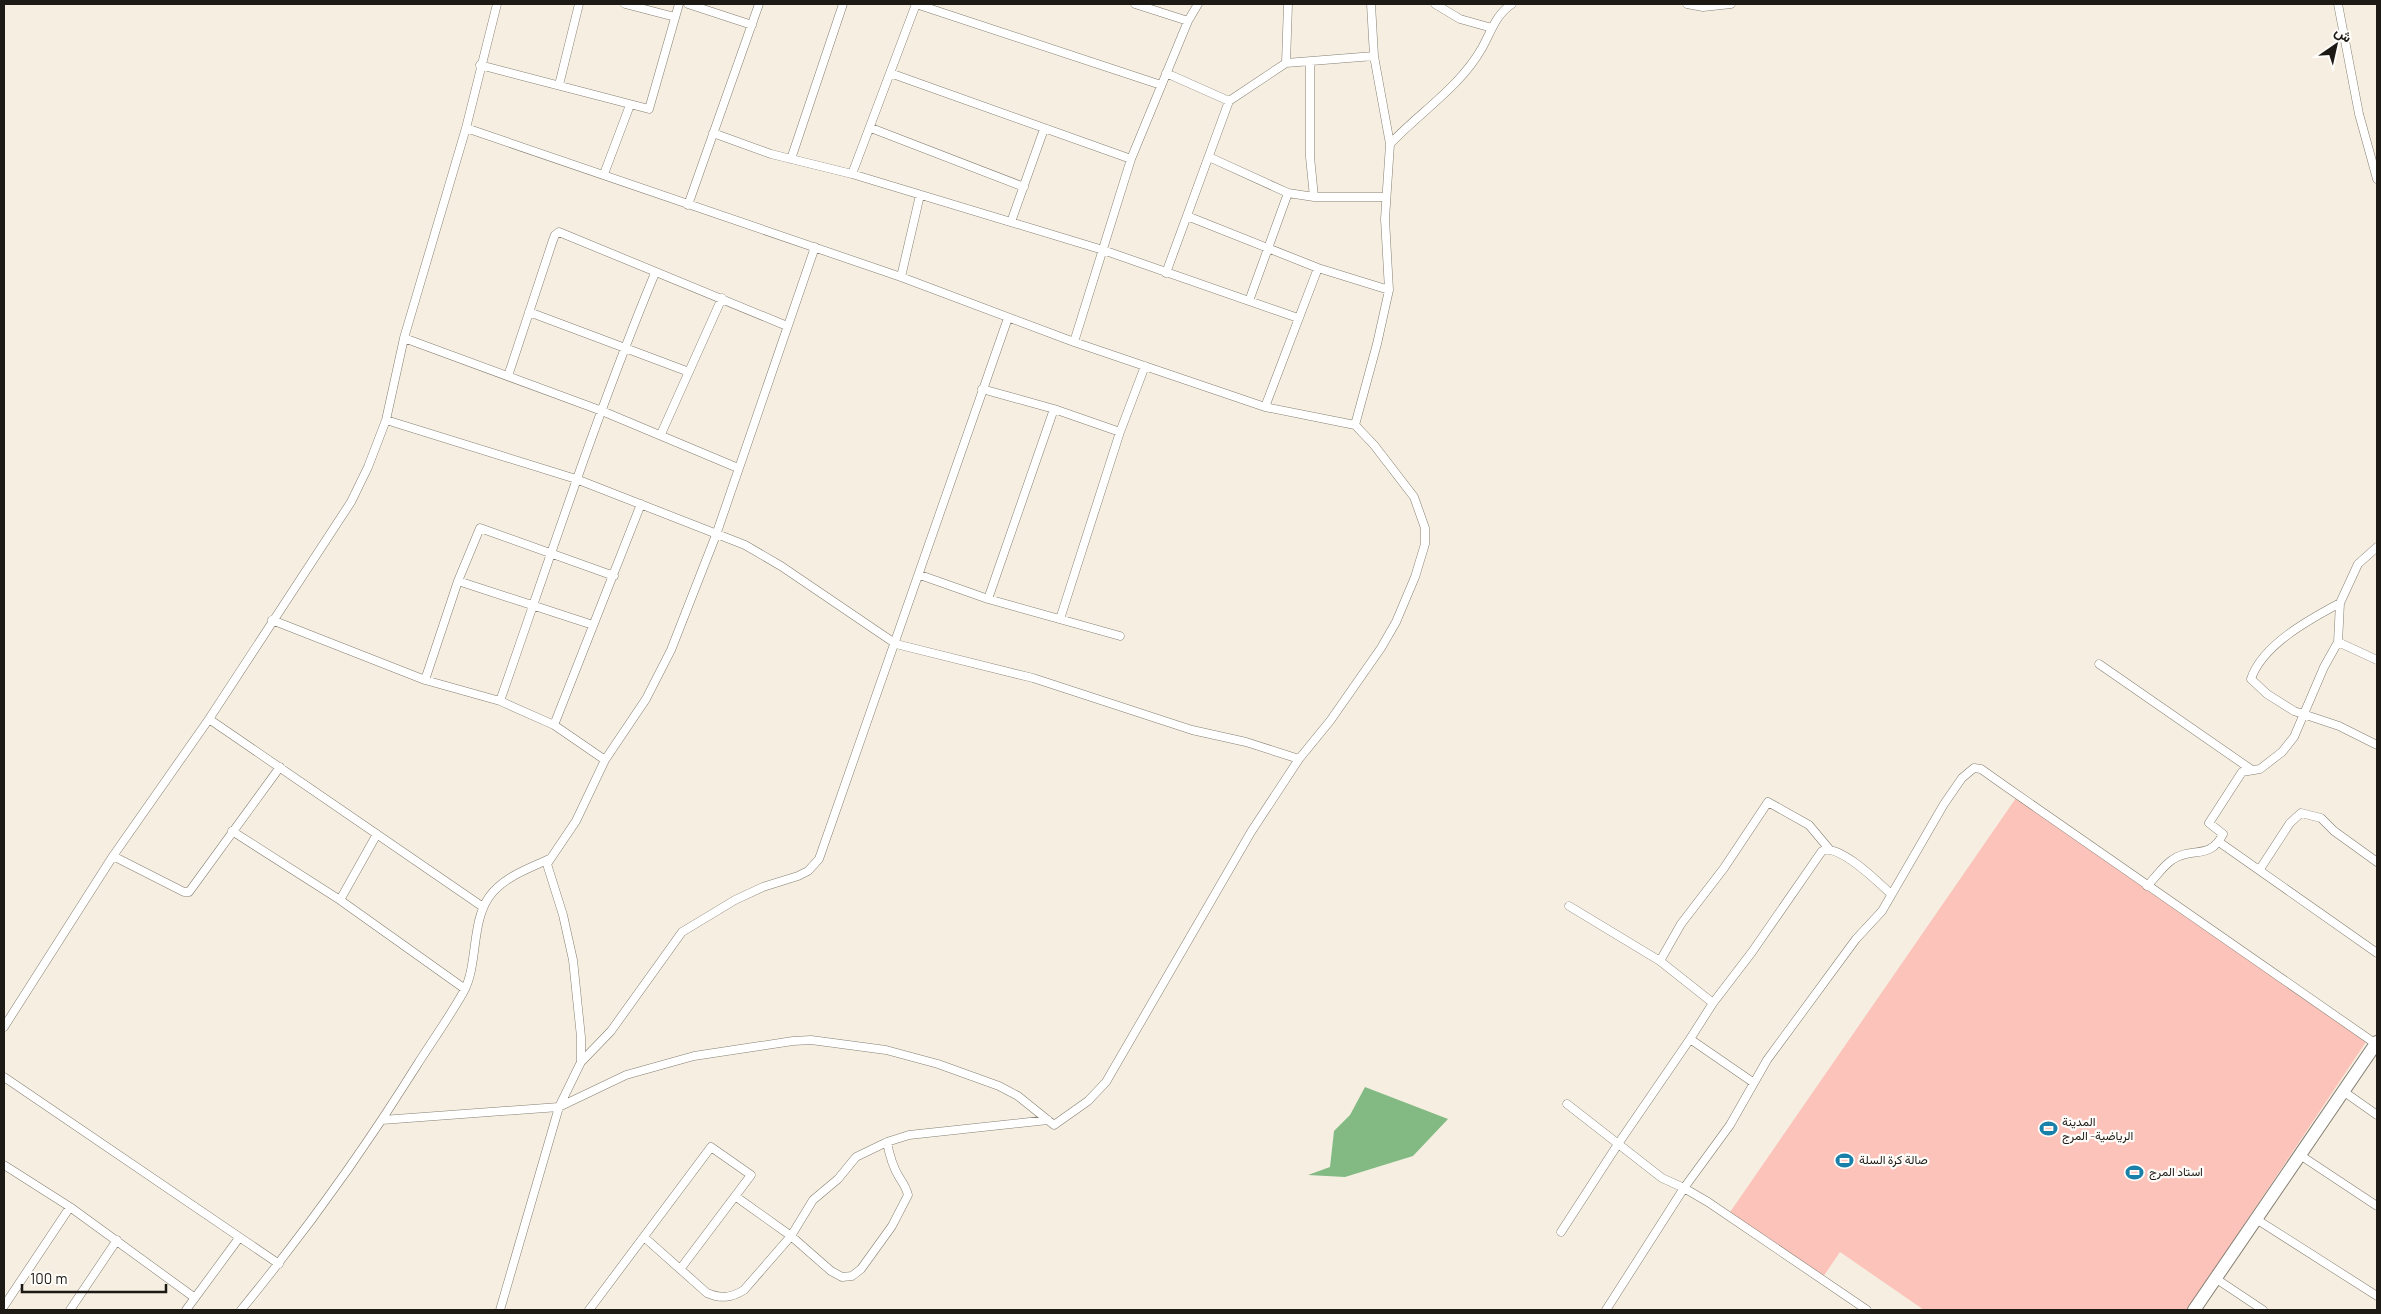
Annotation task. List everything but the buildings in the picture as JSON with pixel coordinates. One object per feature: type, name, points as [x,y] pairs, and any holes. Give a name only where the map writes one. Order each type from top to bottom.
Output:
[{"type":"main road","points":[[2194,1310],[2376,1043]]},
{"type":"street","points":[[4,1027],[113,856],[209,719],[351,502],[368,467],[386,420],[404,338],[466,128],[497,4]]},
{"type":"street","points":[[559,85],[579,4]]},
{"type":"street","points":[[624,4],[674,17]]},
{"type":"street","points":[[480,66],[630,105],[650,108],[679,4]]},
{"type":"street","points":[[688,4],[752,25]]},
{"type":"street","points":[[688,205],[759,4]]},
{"type":"street","points":[[790,159],[843,4]]},
{"type":"street","points":[[852,174],[871,128],[916,4],[1161,85]]},
{"type":"street","points":[[1135,4],[1188,21]]},
{"type":"street","points":[[1074,342],[1131,159],[1188,21],[1198,4]]},
{"type":"street","points":[[1286,63],[1288,4]]},
{"type":"street","points":[[1355,425],[1377,344],[1388,290],[1386,196],[1391,159],[1374,56],[1371,4]]},
{"type":"street","points":[[1436,4],[1460,19],[1492,28]]},
{"type":"street","points":[[1390,144],[1443,95],[1472,64],[1498,16],[1512,4]]},
{"type":"street","points":[[1687,4],[1703,7],[1731,4]]},
{"type":"street","points":[[2338,4],[2359,114],[2377,179]]},
{"type":"street","points":[[1166,273],[1229,101],[1286,63],[1374,56]]},
{"type":"street","points":[[1310,62],[1310,157],[1314,197]]},
{"type":"street","points":[[890,73],[1131,159]]},
{"type":"street","points":[[1166,73],[1229,101]]},
{"type":"street","points":[[604,174],[630,105]]},
{"type":"street","points":[[382,1120],[559,1107],[626,1075],[685,1059],[793,1041],[811,1040],[886,1050],[938,1064],[999,1086],[1018,1096],[1054,1125],[1088,1101],[1103,1086],[1251,832],[1299,760],[1330,721],[1391,631],[1415,577],[1425,544],[1424,528],[1414,497],[1374,445],[1355,425],[1265,407],[1074,342],[901,277],[466,128]]},
{"type":"street","points":[[871,128],[1024,187]]},
{"type":"street","points":[[1011,222],[1044,129]]},
{"type":"street","points":[[713,134],[790,159],[852,174],[1103,250],[1298,318]]},
{"type":"street","points":[[1209,157],[1288,193],[1314,197],[1386,196]]},
{"type":"street","points":[[1248,301],[1269,250],[1288,193]]},
{"type":"street","points":[[901,277],[920,195]]},
{"type":"street","points":[[1187,216],[1269,250],[1388,290]]},
{"type":"street","points":[[508,376],[552,240],[557,232],[787,326]]},
{"type":"street","points":[[242,1310],[279,1264],[382,1120],[465,989],[483,907],[496,888],[507,880],[549,859],[576,821],[605,760],[646,699],[659,675],[695,593],[716,536],[815,247]]},
{"type":"street","points":[[1265,407],[1318,268]]},
{"type":"street","points":[[500,701],[576,479],[625,346],[655,273]]},
{"type":"street","points":[[661,434],[722,298]]},
{"type":"street","points":[[529,312],[625,346],[690,372]]},
{"type":"street","points":[[500,1310],[559,1107],[581,1062],[611,1031],[682,932],[735,900],[763,887],[808,871],[820,858],[920,575],[982,388],[1008,318]]},
{"type":"street","points":[[404,338],[602,411],[661,434],[738,468]]},
{"type":"street","points":[[1060,619],[1120,432],[1145,366]]},
{"type":"street","points":[[982,388],[1054,409],[1120,432]]},
{"type":"street","points":[[988,599],[1054,409]]},
{"type":"street","points":[[386,420],[576,479],[642,504],[716,536],[745,545],[781,566],[896,644],[1033,678],[1184,728],[1246,742],[1299,760]]},
{"type":"street","points":[[554,725],[642,504]]},
{"type":"street","points":[[425,680],[458,581],[480,528],[614,576]]},
{"type":"street","points":[[2147,886],[2172,859],[2182,855],[2202,852],[2216,846],[2223,834],[2209,823],[2242,772],[2260,769],[2282,752],[2294,737],[2324,667],[2338,642],[2340,603],[2358,564],[2377,547]]},
{"type":"street","points":[[920,575],[988,599],[1120,636]]},
{"type":"street","points":[[458,581],[593,625]]},
{"type":"street","points":[[2340,603],[2304,622],[2269,652],[2253,671],[2251,679],[2268,694],[2294,711],[2339,726],[2377,745]]},
{"type":"street","points":[[272,620],[425,680],[500,701],[554,725],[605,760]]},
{"type":"street","points":[[2338,642],[2377,660]]},
{"type":"street","points":[[2099,664],[2252,770]]},
{"type":"street","points":[[209,719],[483,907]]},
{"type":"street","points":[[113,856],[184,892],[189,892],[280,766]]},
{"type":"street","points":[[1606,1310],[1684,1188],[1730,1125],[1766,1060],[1856,939],[1882,911],[1944,804],[1962,778],[1974,768],[1980,769],[2005,786],[2376,1043]]},
{"type":"street","points":[[1660,961],[1681,924],[1729,862],[1768,802],[1809,825],[1830,850],[1852,861],[1892,894]]},
{"type":"street","points":[[2260,869],[2290,823],[2301,813],[2321,818],[2334,831],[2377,862]]},
{"type":"street","points":[[232,832],[340,900],[465,989]]},
{"type":"street","points":[[340,900],[377,834]]},
{"type":"street","points":[[2219,842],[2377,953]]},
{"type":"street","points":[[1561,1232],[1713,1003],[1752,952],[1817,857],[1822,851],[1830,850]]},
{"type":"street","points":[[549,859],[548,869],[563,915],[573,960],[581,1037],[581,1062]]},
{"type":"street","points":[[1569,906],[1660,961],[1713,1003]]},
{"type":"street","points":[[1690,1039],[1754,1083]]},
{"type":"street","points":[[4,1077],[279,1264]]},
{"type":"street","points":[[2343,1091],[2377,1115]]},
{"type":"street","points":[[1567,1104],[1662,1178],[1708,1202],[1867,1310]]},
{"type":"street","points":[[644,1237],[707,1293],[717,1297],[735,1295],[744,1290],[791,1236],[813,1200],[838,1179],[856,1157],[887,1142],[917,1134],[1048,1120]]},
{"type":"street","points":[[735,1196],[791,1236],[831,1271],[842,1276],[852,1276],[860,1269],[892,1226],[908,1194],[905,1183],[898,1176],[887,1142]]},
{"type":"street","points":[[589,1310],[711,1147],[751,1175],[681,1268]]},
{"type":"street","points":[[2300,1155],[2377,1206]]},
{"type":"street","points":[[4,1165],[70,1207],[194,1298]]},
{"type":"street","points":[[4,1306],[70,1207]]},
{"type":"street","points":[[2256,1219],[2377,1296]]},
{"type":"street","points":[[186,1310],[239,1238]]},
{"type":"street","points":[[70,1310],[117,1240]]},
{"type":"street","points":[[2215,1278],[2263,1310]]},
{"type":"shaded area","name":"المدينة الرياضية- المرج","points":[[2016,798],[2366,1042],[2187,1310],[1924,1310],[1840,1252],[1821,1280],[1728,1215]]},
{"type":"shaded area","points":[[1365,1087],[1448,1119],[1413,1156],[1345,1177],[1308,1175],[1330,1167],[1334,1131],[1350,1115]]},
{"type":"place","name":"المدينة الرياضية- المرج","points":[[2048,1129]]},
{"type":"place","name":"صالة كرة السلة","points":[[1845,1160]]},
{"type":"place","name":"استاد المرج","points":[[2135,1172]]}]
